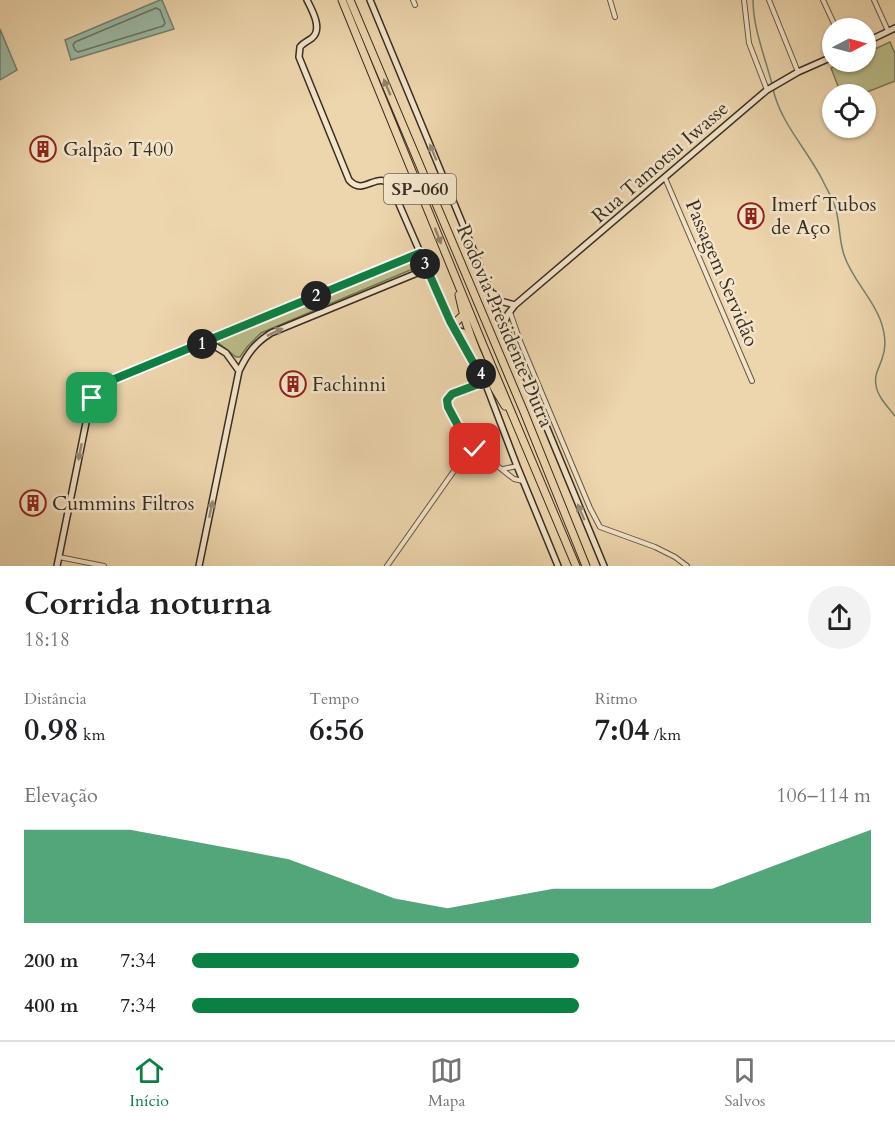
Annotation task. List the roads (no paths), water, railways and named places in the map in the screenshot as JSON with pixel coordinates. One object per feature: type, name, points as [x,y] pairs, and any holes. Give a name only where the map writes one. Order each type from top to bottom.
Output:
[{"type":"highway","name":"Rodovia Presidente Dutra","points":[[342,0],[453,274],[576,566]]},
{"type":"highway","name":"Rodovia Presidente Dutra","points":[[350,0],[524,412],[586,566]]},
{"type":"highway","points":[[453,274],[463,315],[495,391],[516,424]]},
{"type":"highway","points":[[450,321],[456,322],[463,315]]},
{"type":"highway","points":[[484,379],[495,391]]},
{"type":"street","points":[[307,0],[316,22],[317,31],[300,47],[299,57],[349,180],[356,186],[381,180],[391,185],[450,321],[455,330],[463,332],[484,379],[558,566]]},
{"type":"street","points":[[370,0],[604,566]]},
{"type":"street","points":[[413,0],[415,5]]},
{"type":"street","points":[[610,0],[615,17]]},
{"type":"street","points":[[744,0],[749,43],[768,89]]},
{"type":"street","points":[[769,0],[798,72]]},
{"type":"street","points":[[823,0],[831,18]]},
{"type":"street","points":[[874,0],[888,31]]},
{"type":"street","points":[[876,37],[895,28]]},
{"type":"street","name":"Rua Tamotsu Iwasse","points":[[510,311],[768,89],[822,61]]},
{"type":"street","name":"Passagem Servidão","points":[[665,178],[752,381]]},
{"type":"street","points":[[57,566],[89,408],[97,391],[112,380],[420,253]]},
{"type":"street","points":[[199,566],[239,370],[246,356],[254,346],[271,333],[427,269]]},
{"type":"street","points":[[492,293],[500,301],[516,305]]},
{"type":"street","points":[[504,324],[510,311]]},
{"type":"street","points":[[510,311],[520,341],[596,522],[604,530],[655,547],[687,566]]},
{"type":"street","points":[[207,341],[226,353],[239,370]]},
{"type":"street","points":[[471,450],[448,407],[447,400],[452,394],[484,379]]},
{"type":"street","points":[[387,566],[465,454],[471,450],[479,451],[514,479],[523,481]]},
{"type":"street","points":[[502,469],[517,466]]},
{"type":"street","points":[[59,557],[104,566]]},
{"type":"water","points":[[162,0],[174,29],[71,60],[65,40]]},
{"type":"water","points":[[0,29],[17,70],[0,80]]},
{"type":"waterway","points":[[753,0],[757,32],[772,84]]},
{"type":"waterway","points":[[773,89],[782,114],[817,169],[832,199],[847,264],[880,319],[885,344],[884,354],[876,375],[876,385],[881,397],[895,416]]},
{"type":"place","name":"Galpão T400","points":[[43,149]]},
{"type":"place","name":"Imerf Tubos de Aço","points":[[751,216]]},
{"type":"place","name":"Fachinni","points":[[293,384]]},
{"type":"place","name":"Cummins Filtros","points":[[33,503]]}]
